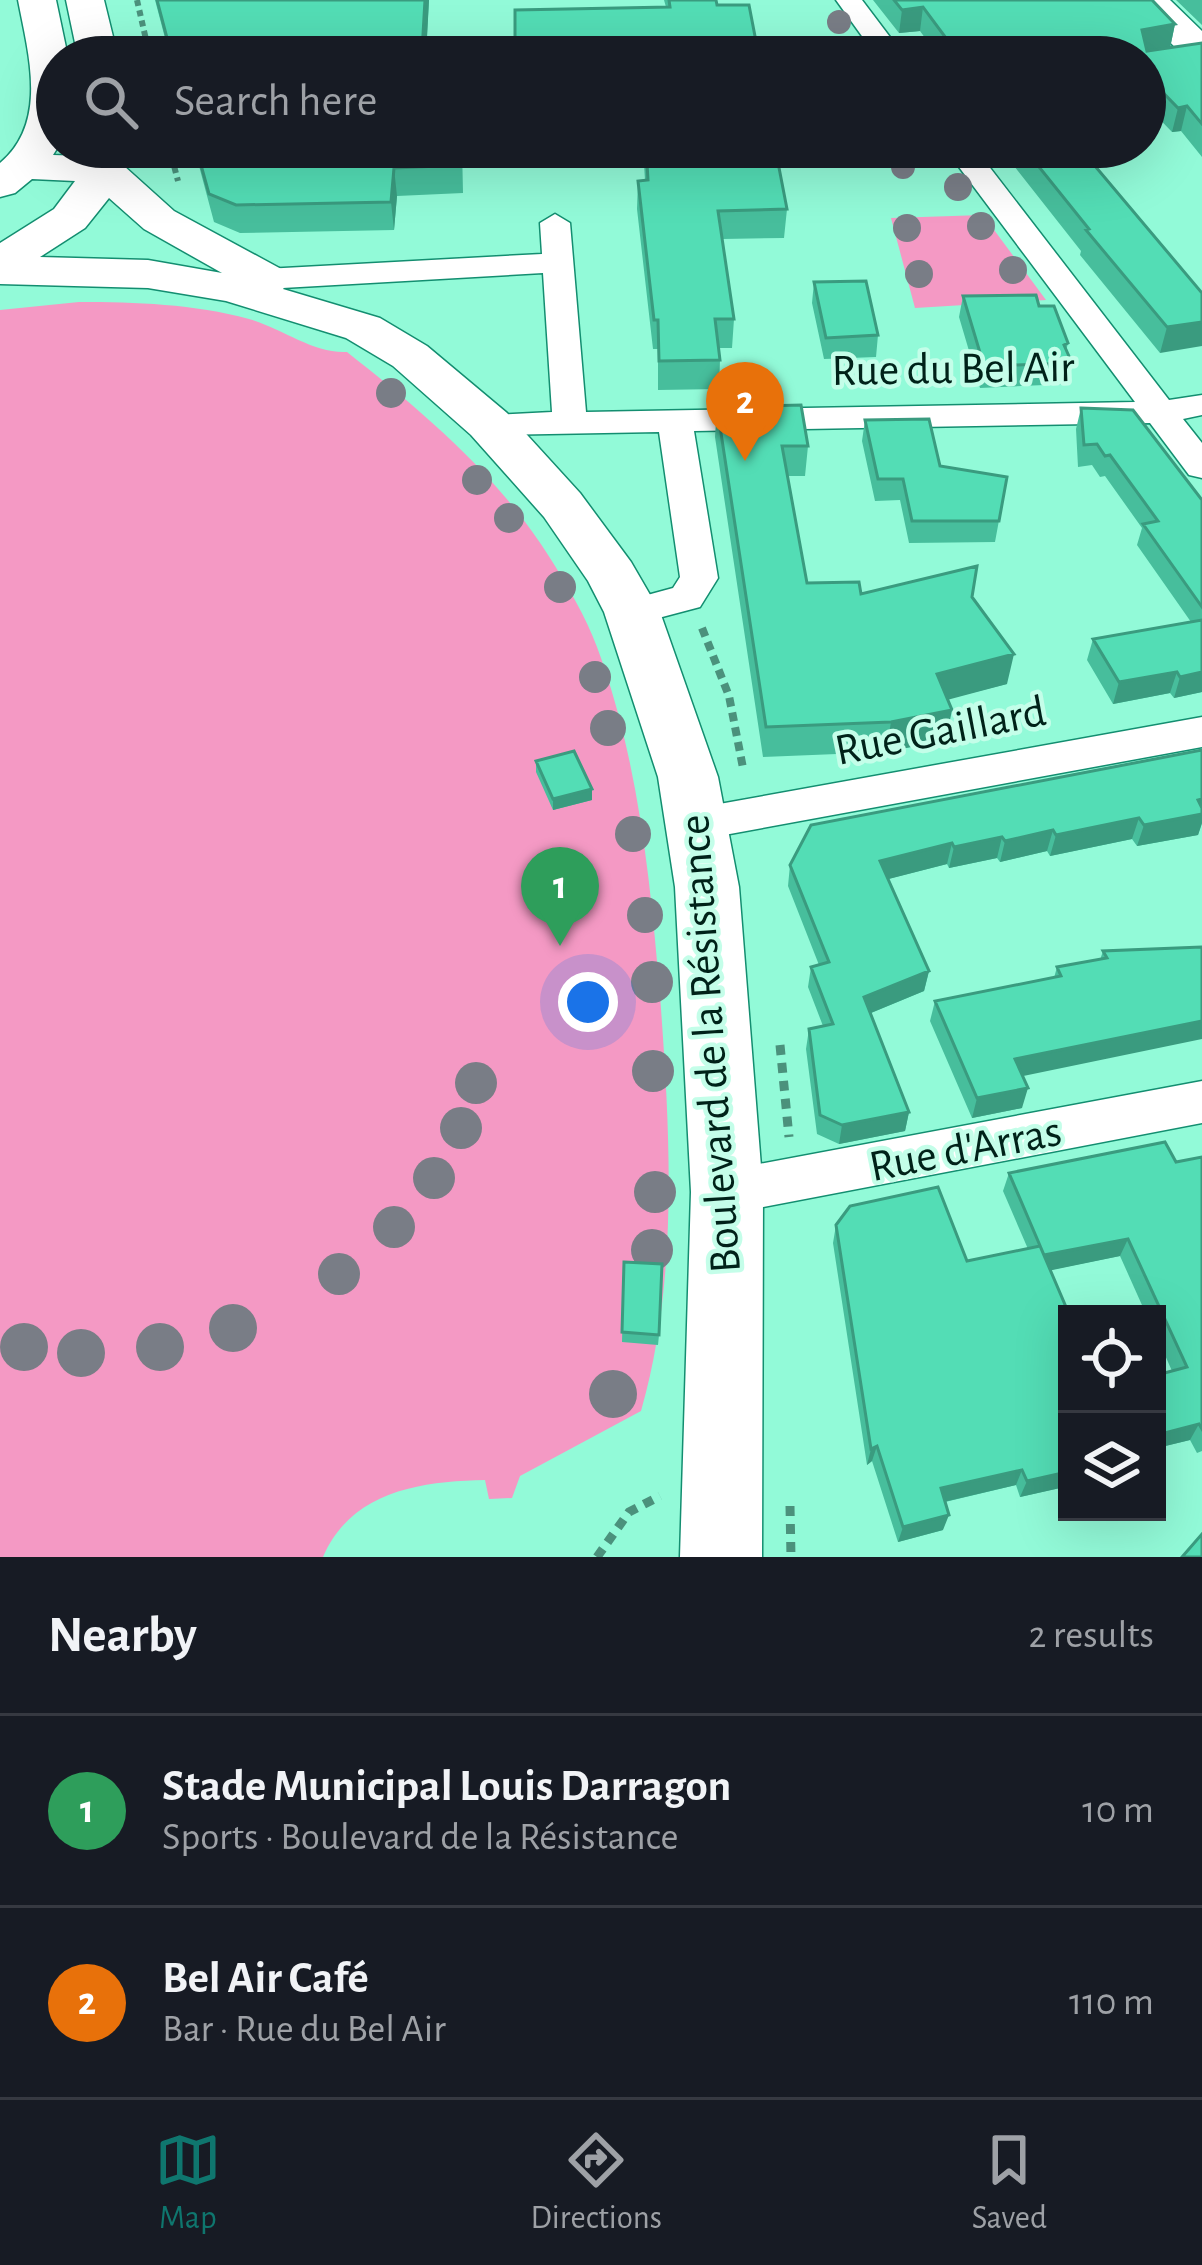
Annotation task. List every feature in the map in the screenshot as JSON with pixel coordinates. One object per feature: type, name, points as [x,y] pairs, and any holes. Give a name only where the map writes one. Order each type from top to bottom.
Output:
[{"type":"street","points":[[37,0],[42,36]]},
{"type":"street","points":[[85,0],[93,36]]},
{"type":"street","points":[[849,0],[876,36]]},
{"type":"street","points":[[1149,0],[1190,57]]},
{"type":"street","points":[[13,175],[36,147]]},
{"type":"street","points":[[13,175],[53,168]]},
{"type":"street","points":[[0,261],[69,224],[100,168]]},
{"type":"street","name":"Boulevard de la Résistance","points":[[113,168],[159,220],[318,311]]},
{"type":"street","points":[[975,168],[1202,466]]},
{"type":"street","points":[[555,223],[570,422]]},
{"type":"street","points":[[265,279],[558,263]]},
{"type":"street","name":"Boulevard de la Résistance","points":[[0,271],[148,274],[318,311],[363,328],[410,356],[489,424],[659,605],[688,777],[724,820],[707,887],[759,1186],[721,1557]]},
{"type":"street","name":"Rue du Bel Air","points":[[489,424],[1160,412],[1202,405]]},
{"type":"street","name":"Boulevard de la Résistance","points":[[659,605],[699,578],[675,420]]},
{"type":"street","name":"Rue Gaillard","points":[[724,820],[1202,732]]},
{"type":"street","name":"Rue d'Arras","points":[[759,1186],[1202,1102]]},
{"type":"path","points":[[137,0],[145,36]]},
{"type":"path","points":[[175,168],[182,200]]},
{"type":"path","points":[[659,605],[717,656],[737,719],[724,820]]},
{"type":"path","points":[[759,1186],[777,1024]]},
{"type":"path","points":[[790,1489],[791,1557]]},
{"type":"shaded area","points":[[983,215],[1046,300],[915,308],[891,218]]},
{"type":"shaded area","points":[[79,302],[165,305],[249,319],[310,345],[347,352],[403,398],[507,499],[563,579],[597,647],[632,775],[656,951],[668,1152],[661,1309],[641,1411],[520,1476],[512,1498],[489,1499],[485,1480],[437,1483],[391,1494],[351,1517],[323,1557],[0,1557],[0,310]]},
{"type":"building","points":[[157,0],[425,0],[423,36],[166,36]]},
{"type":"building","points":[[669,0],[749,5],[755,36],[515,36],[515,10],[670,7]]},
{"type":"building","points":[[894,0],[1152,0],[1175,24],[1142,30],[1143,36],[944,36],[923,7],[902,10]]},
{"type":"building","points":[[1202,43],[1202,124],[1187,106],[1178,108],[1166,96],[1166,48]]},
{"type":"building","points":[[202,168],[394,168],[391,202],[236,205],[209,194]]},
{"type":"building","points":[[647,168],[779,168],[787,209],[718,211],[734,319],[715,319],[720,360],[659,361],[658,320],[654,320],[638,181],[648,180]]},
{"type":"building","points":[[1040,168],[1097,168],[1202,293],[1202,322],[1167,327]]},
{"type":"building","points":[[866,281],[878,335],[826,338],[814,282]]},
{"type":"building","points":[[1036,295],[1039,306],[1054,306],[1072,363],[984,366],[963,296]]},
{"type":"building","points":[[801,405],[808,446],[782,446],[807,583],[859,582],[861,594],[977,566],[972,597],[1014,654],[937,674],[952,710],[891,722],[766,727],[717,407]]},
{"type":"building","points":[[1081,408],[1133,410],[1202,500],[1202,607],[1143,524],[1158,521],[1110,455],[1105,456],[1097,444],[1084,445]]},
{"type":"building","points":[[929,419],[940,466],[1007,477],[999,521],[912,521],[903,479],[878,479],[865,420]]},
{"type":"building","points":[[1202,620],[1202,672],[1180,677],[1177,672],[1119,682],[1093,639]]},
{"type":"building","points":[[1202,750],[1202,799],[1198,800],[1202,814],[1144,825],[1139,818],[1056,835],[1053,830],[1005,841],[1002,837],[954,847],[952,843],[880,861],[929,971],[864,997],[909,1112],[842,1125],[820,1115],[809,1029],[833,1024],[811,967],[829,962],[790,865],[811,825]]},
{"type":"building","points":[[574,751],[592,789],[553,799],[536,761]]},
{"type":"building","points":[[1202,947],[1202,1021],[1015,1059],[1028,1088],[977,1098],[935,1001],[1061,976],[1057,967],[1107,958],[1103,951]]},
{"type":"building","points":[[1165,1142],[1176,1162],[1202,1157],[1202,1429],[1199,1424],[1166,1433],[1166,1373],[1187,1367],[1166,1321],[1166,1305],[1158,1305],[1128,1239],[1044,1255],[1009,1173]]},
{"type":"building","points":[[938,1187],[967,1261],[1040,1246],[1065,1305],[1058,1305],[1058,1474],[1027,1481],[1022,1470],[941,1488],[949,1515],[903,1527],[877,1446],[871,1449],[836,1225],[850,1206]]},
{"type":"building","points":[[624,1262],[662,1264],[659,1335],[622,1332]]},
{"type":"building","points":[[1202,1534],[1202,1557],[1182,1557]]},
{"type":"place","name":"Bel Air Café","points":[[745,461]]},
{"type":"place","name":"Stade Municipal Louis Darragon","points":[[560,946]]}]
